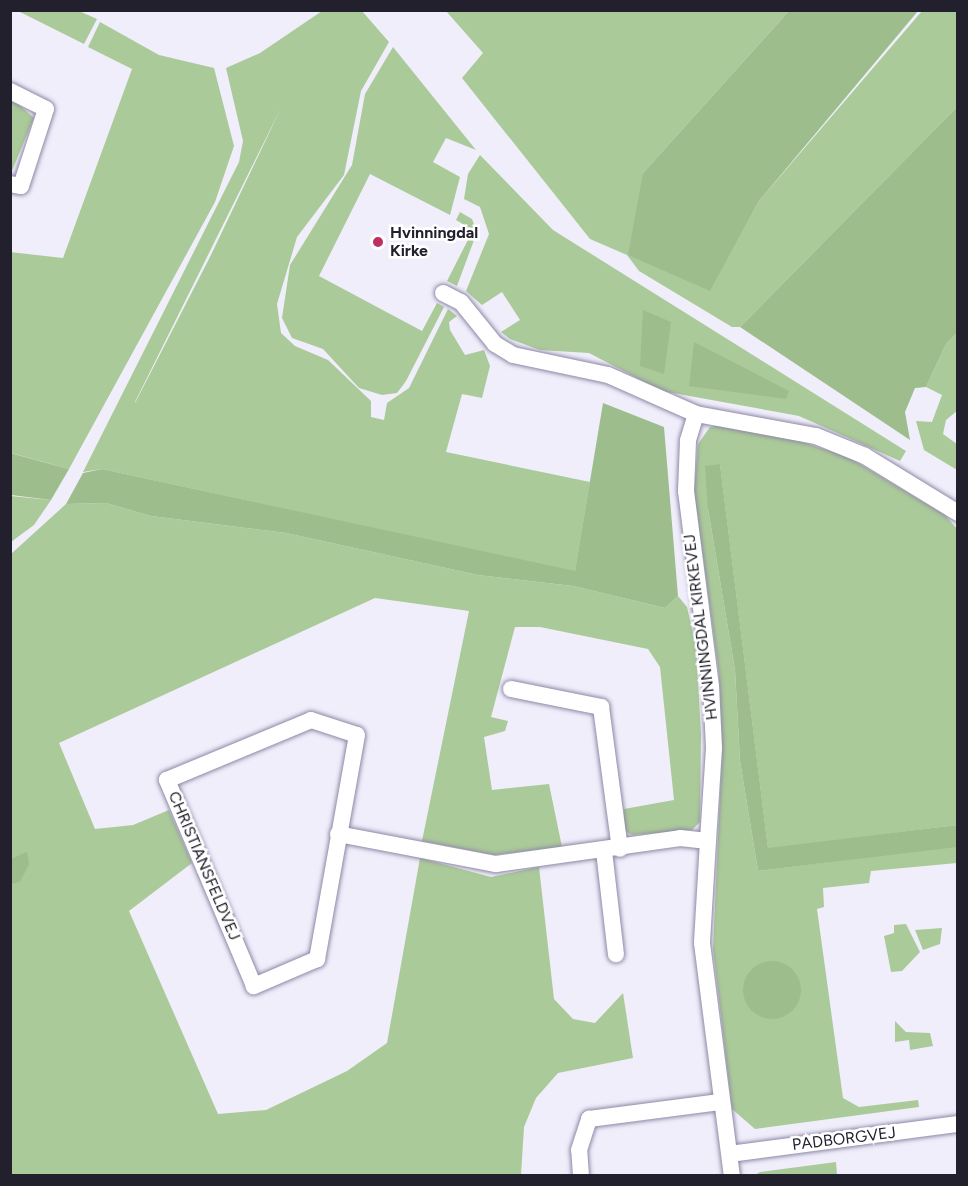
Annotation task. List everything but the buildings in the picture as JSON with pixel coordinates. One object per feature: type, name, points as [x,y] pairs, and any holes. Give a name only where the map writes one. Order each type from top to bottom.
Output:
[{"type":"street","points":[[10,91],[46,109],[21,186],[10,184]]},
{"type":"street","points":[[443,293],[461,302],[495,344],[513,355],[608,375],[696,414],[816,436],[865,456],[957,513]]},
{"type":"street","name":"HVINNINGDAL KIRKEVEJ","points":[[696,414],[688,441],[686,491],[711,686],[708,841]]},
{"type":"street","points":[[511,689],[601,707],[612,850],[616,954]]},
{"type":"street","name":"CHRISTIANSFELDVEJ","points":[[311,720],[357,735],[338,834],[317,960],[254,986],[167,780],[311,720]]},
{"type":"street","points":[[338,834],[496,864],[612,850],[680,838],[708,841],[702,943],[720,1102],[732,1176]]},
{"type":"street","points":[[581,1176],[579,1150],[589,1119],[720,1102]]},
{"type":"street","name":"PADBORGVEJ","points":[[730,1154],[957,1124]]},
{"type":"green space","points":[[18,11],[79,11],[97,19],[84,44]]},
{"type":"green space","points":[[322,11],[362,11],[389,42],[361,91],[344,175],[297,237],[277,304],[281,333],[295,346],[328,360],[371,401],[371,417],[384,420],[387,403],[409,388],[448,309],[457,316],[449,322],[450,330],[465,355],[484,350],[490,366],[482,398],[462,394],[446,452],[590,482],[575,572],[102,469],[83,472],[239,162],[243,141],[226,68],[260,53]],"holes":[[[281,108],[211,255],[135,403]]]},
{"type":"green space","points":[[446,11],[789,11],[643,173],[710,290],[759,201],[922,11],[957,11],[957,107],[740,327],[732,327],[639,271],[627,255],[590,239],[462,78],[483,53]]},
{"type":"green space","points":[[789,11],[918,11],[759,201],[710,291],[628,255],[643,173]]},
{"type":"green space","points":[[100,22],[159,55],[214,68],[234,146],[215,202],[69,469],[11,453],[10,252],[63,258],[132,69],[88,47]]},
{"type":"green space","points":[[393,47],[476,150],[446,138],[433,162],[460,177],[450,215],[370,174],[319,276],[422,331],[437,303],[444,307],[406,381],[397,393],[382,395],[359,388],[323,349],[292,338],[282,318],[290,265],[352,165],[365,94]]},
{"type":"green space","points":[[11,98],[34,118],[11,173]]},
{"type":"green space","points":[[957,107],[957,333],[946,344],[926,387],[915,388],[905,412],[910,440],[740,327]]},
{"type":"green space","points":[[480,155],[553,230],[906,451],[900,461],[799,416],[662,391],[589,353],[540,350],[510,339],[501,332],[520,320],[502,292],[482,305],[466,291],[489,234],[480,207],[464,199],[468,174]]},
{"type":"green space","points":[[460,212],[472,219],[477,232],[457,286],[447,281],[473,230],[456,220]]},
{"type":"green space","points":[[643,310],[671,322],[664,374],[640,366]]},
{"type":"green space","points":[[957,333],[957,411],[946,420],[943,434],[957,444],[957,470],[924,450],[916,421],[932,422],[942,395],[926,387],[946,344]]},
{"type":"green space","points":[[694,342],[789,391],[786,399],[689,386]]},
{"type":"green space","points":[[603,403],[664,427],[678,596],[665,608],[573,586],[478,575],[286,533],[151,516],[106,503],[66,504],[83,473],[102,469],[575,571]]},
{"type":"green space","points":[[721,425],[784,436],[848,457],[945,515],[957,529],[957,825],[768,849],[720,465],[708,509],[735,670],[740,761],[758,871],[957,846],[957,863],[871,871],[869,883],[823,888],[824,907],[817,909],[843,1098],[859,1107],[918,1100],[919,1107],[755,1129],[732,1109],[713,949],[722,750],[719,674],[694,491],[698,444],[710,427]]},
{"type":"green space","points":[[10,453],[69,469],[51,500],[11,495]]},
{"type":"green space","points":[[720,464],[768,848],[957,825],[957,847],[758,871],[740,761],[735,670],[708,509],[705,466]]},
{"type":"green space","points":[[11,496],[51,500],[34,525],[11,542]]},
{"type":"green space","points":[[106,503],[151,516],[286,533],[478,575],[573,586],[665,608],[678,596],[687,607],[696,646],[701,734],[700,822],[692,830],[632,835],[623,830],[624,809],[674,800],[660,667],[648,649],[540,627],[515,627],[491,717],[508,721],[505,731],[484,737],[492,790],[549,784],[562,847],[494,855],[422,841],[469,611],[375,598],[59,743],[95,829],[133,825],[169,810],[192,863],[129,911],[218,1114],[266,1110],[347,1071],[387,1043],[420,858],[491,877],[539,867],[554,999],[573,1019],[595,1023],[623,993],[633,1058],[558,1073],[536,1098],[524,1127],[521,1175],[11,1176],[11,554],[66,504]]},
{"type":"green space","points":[[27,852],[29,864],[20,882],[11,884],[11,859]]},
{"type":"green space","points":[[906,924],[920,952],[902,971],[891,972],[884,936],[894,933],[894,925]]},
{"type":"green space","points":[[942,928],[940,944],[923,950],[915,930]]},
{"type":"green space","points":[[766,961],[778,961],[793,969],[801,984],[801,996],[793,1011],[778,1019],[766,1019],[751,1011],[743,996],[743,984],[751,969]]},
{"type":"green space","points":[[895,1021],[906,1032],[930,1033],[933,1046],[910,1050],[909,1040],[895,1042]]},
{"type":"green space","points":[[836,1162],[837,1175],[755,1175],[760,1172]]},
{"type":"place","name":"Hvinningdal Kirke","points":[[378,242]]}]
